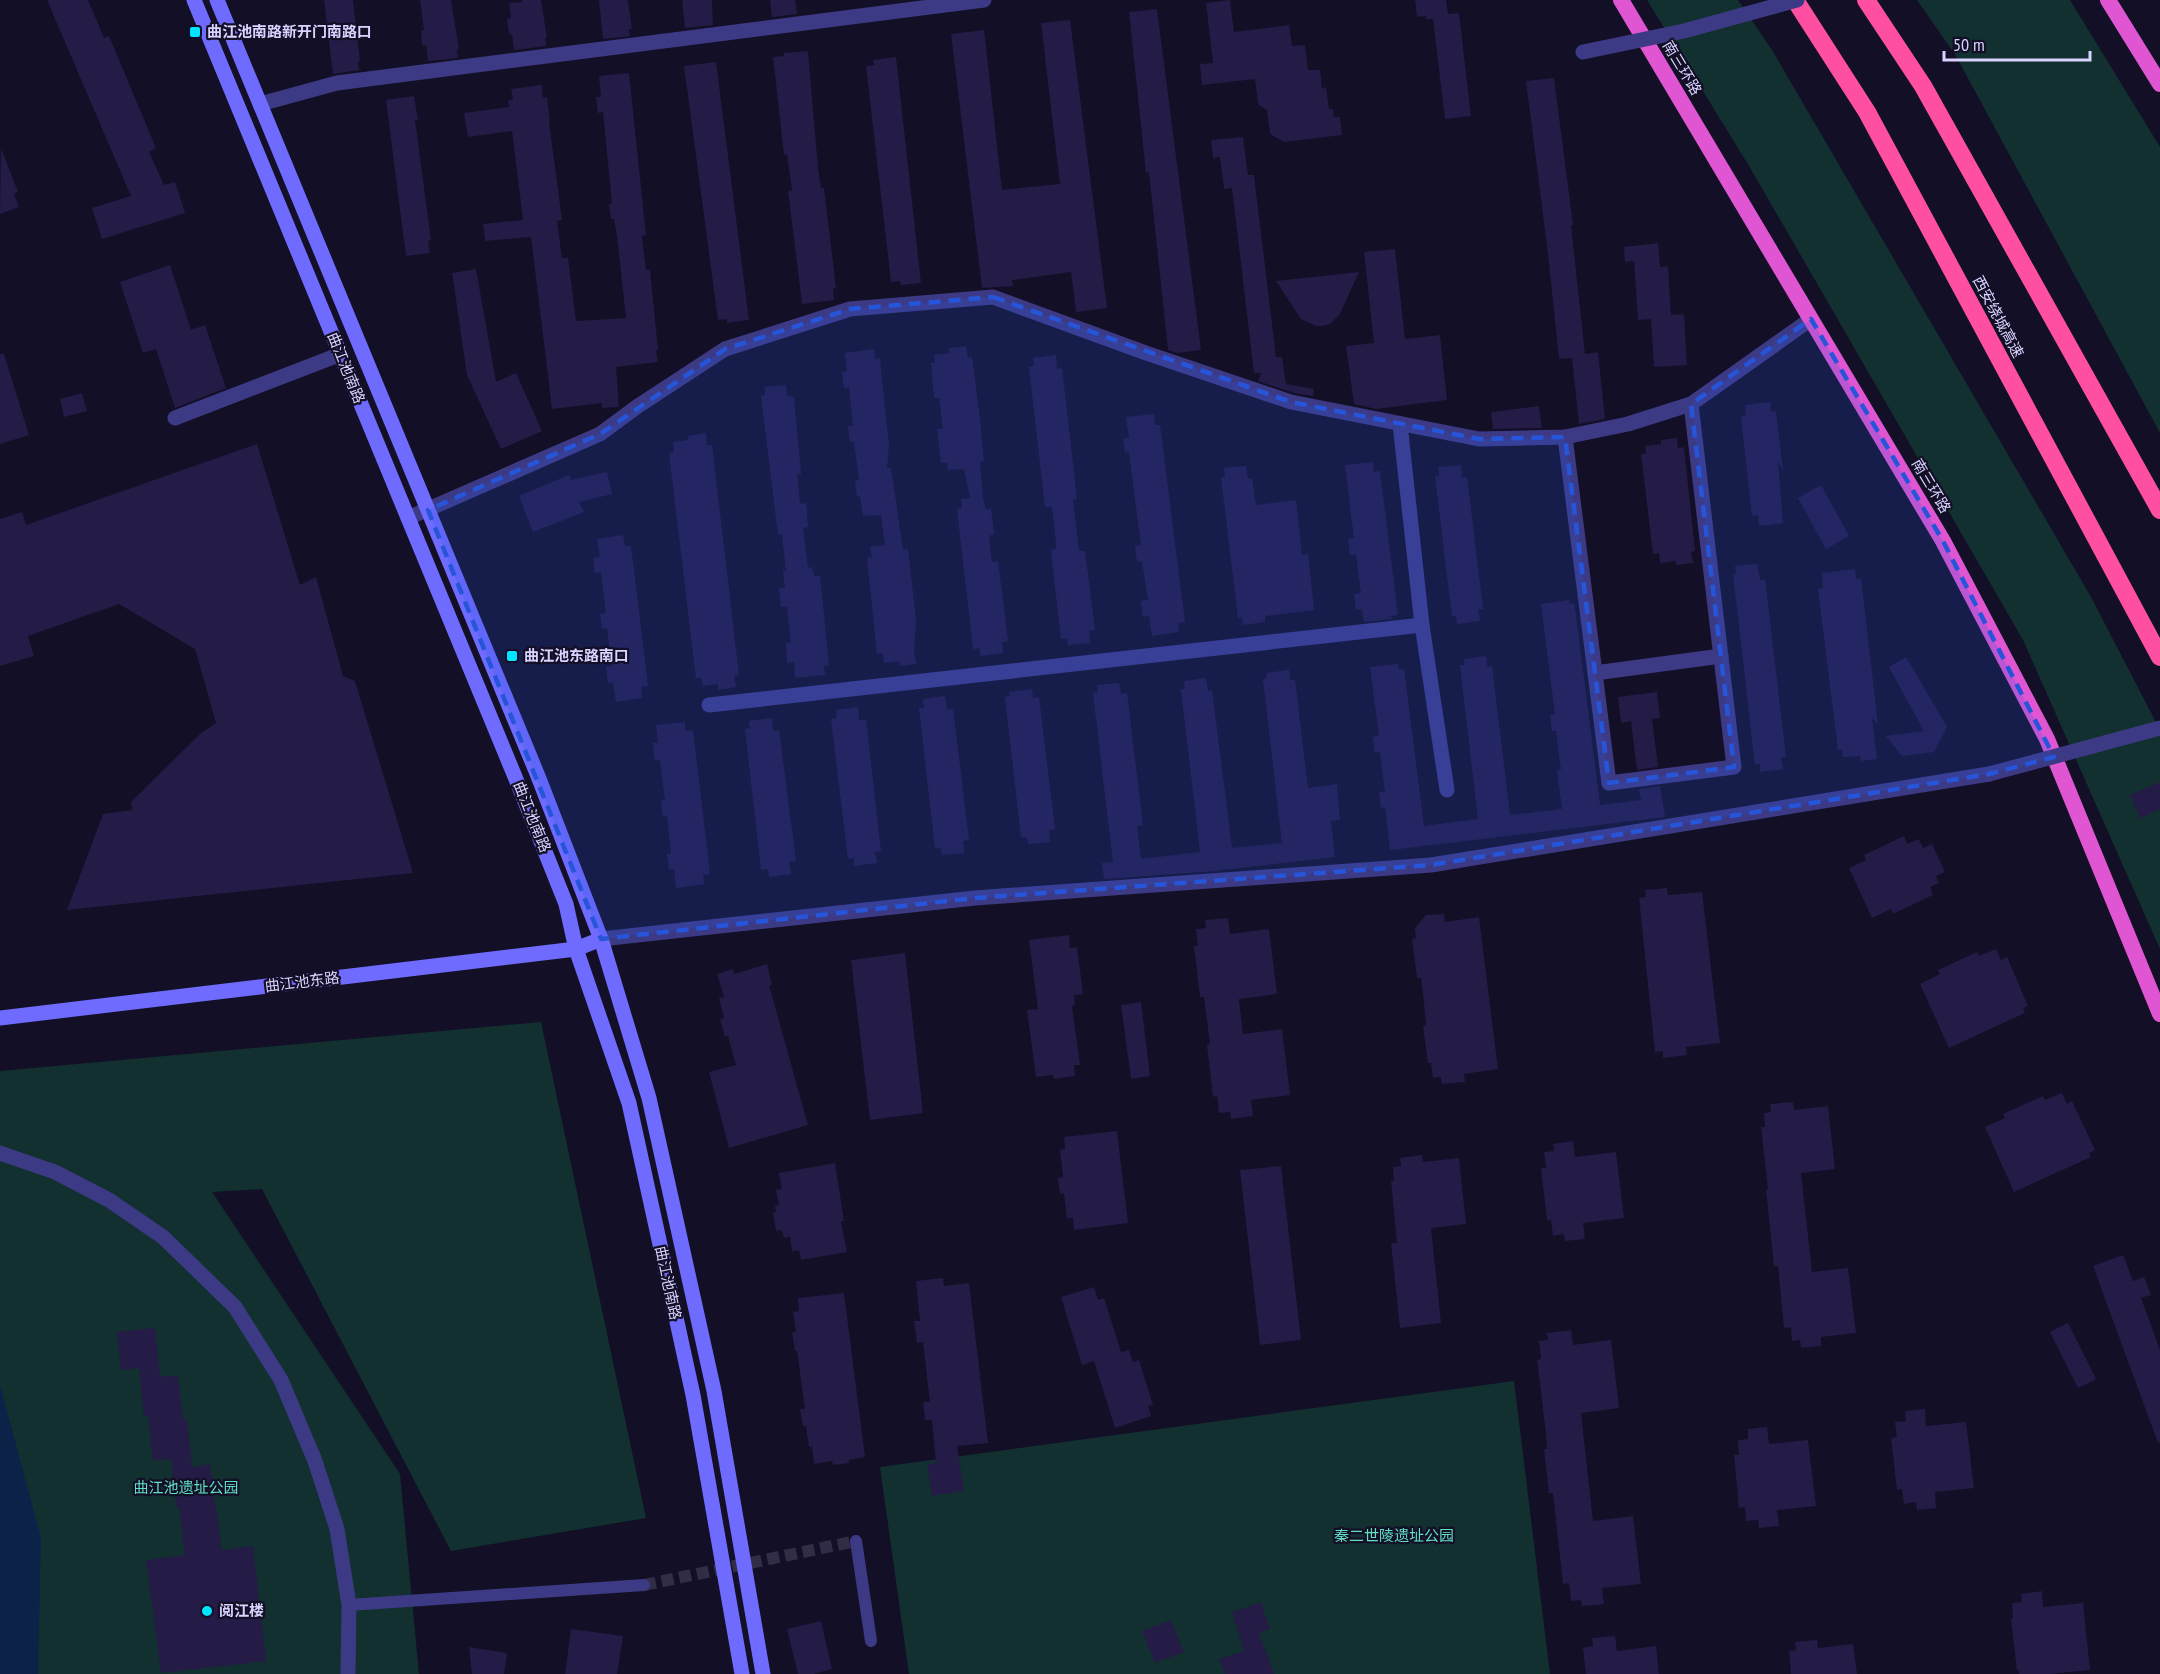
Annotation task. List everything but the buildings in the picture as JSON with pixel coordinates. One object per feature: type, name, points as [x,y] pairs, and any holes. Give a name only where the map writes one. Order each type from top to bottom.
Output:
[{"type":"highway","name":"南三环路","points":[[1621,0],[1942,541],[2047,739],[2160,1014]]},
{"type":"highway","name":"西安绕城高速","points":[[1796,0],[1867,112],[2160,657]]},
{"type":"highway","points":[[1866,0],[1923,86],[2160,510]]},
{"type":"highway","points":[[2108,0],[2160,84]]},
{"type":"main road","name":"曲江池南路","points":[[194,0],[566,904],[576,949],[629,1103],[693,1395],[742,1674]]},
{"type":"main road","name":"曲江池南路","points":[[217,0],[538,776],[601,939],[649,1098],[714,1391],[763,1674]]},
{"type":"main road","name":"曲江池东路","points":[[0,1018],[576,949],[601,939]]},
{"type":"street","points":[[260,104],[337,83],[984,0]]},
{"type":"street","points":[[1583,52],[1684,31],[1796,0]]},
{"type":"street","points":[[408,518],[600,434],[725,349],[850,309],[993,297],[1146,353],[1291,402],[1479,440],[1565,436],[1628,424],[1690,404],[1811,319]]},
{"type":"street","points":[[175,418],[341,354]]},
{"type":"street","points":[[1565,436],[1609,783],[1734,767],[1690,404]]},
{"type":"street","points":[[1400,424],[1422,625],[1447,790]]},
{"type":"street","points":[[710,705],[1422,625]]},
{"type":"street","points":[[1595,672],[1721,657]]},
{"type":"street","points":[[601,939],[975,898],[1431,865],[1989,774],[2160,728]]},
{"type":"street","points":[[0,1153],[55,1172],[109,1200],[163,1237],[234,1307],[281,1380],[315,1461],[337,1529],[349,1605],[348,1674]]},
{"type":"street","points":[[856,1541],[870,1641]]},
{"type":"street","points":[[349,1605],[644,1585]]},
{"type":"highlighted area","points":[[993,297],[1291,402],[1479,439],[1565,437],[1609,783],[1734,767],[1691,404],[1811,319],[1943,541],[2054,757],[1989,774],[1431,865],[975,898],[601,939],[428,510],[600,434],[725,349],[850,309]]},
{"type":"green space","points":[[1647,0],[1738,0],[1772,50],[2091,597],[2160,730],[2160,949],[2023,640],[1752,171]]},
{"type":"green space","points":[[1917,0],[2070,0],[2160,147],[2160,433],[1956,56]]},
{"type":"green space","name":"曲江池遗址公园","points":[[541,1022],[646,1518],[451,1551],[262,1189],[212,1192],[400,1474],[419,1674],[0,1674],[0,1071]]},
{"type":"green space","name":"秦二世陵遗址公园","points":[[1514,1381],[1550,1674],[909,1674],[880,1467]]},
{"type":"water","points":[[0,1385],[41,1538],[38,1674],[0,1674]]},
{"type":"tunnel","points":[[644,1585],[856,1541]]},
{"type":"place","name":"曲江池南路新开门南路口","points":[[195,32]]},
{"type":"place","name":"曲江池东路南口","points":[[512,656]]},
{"type":"place","name":"阅江楼","points":[[207,1611]]}]
